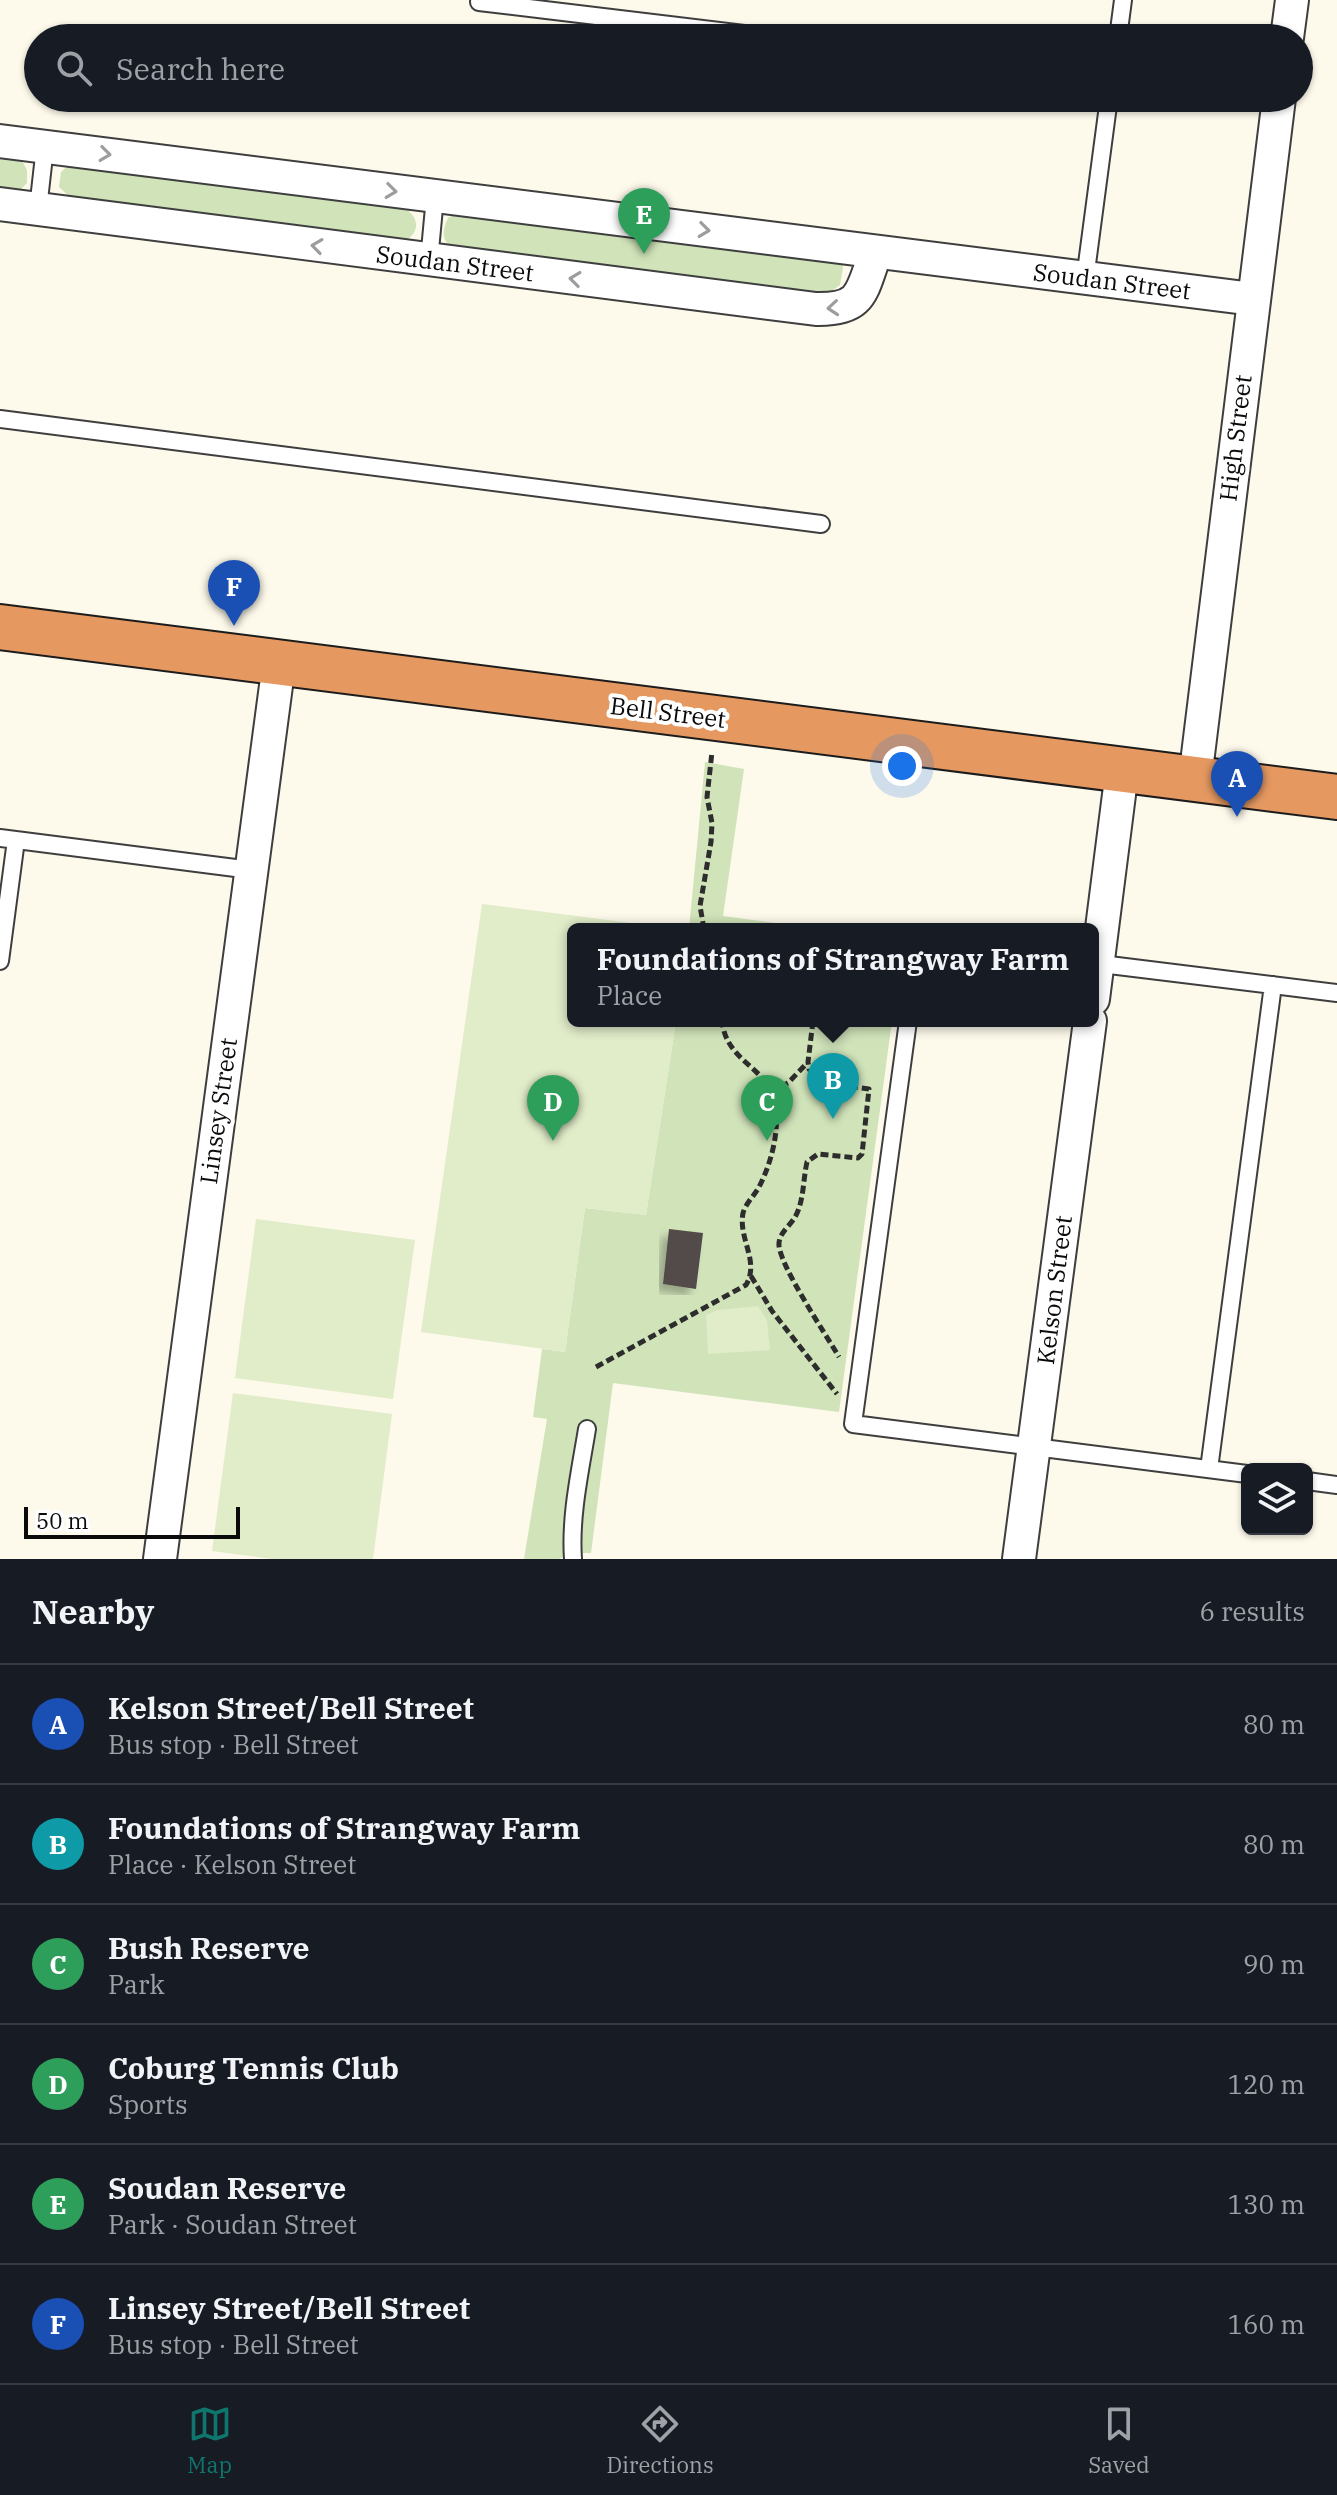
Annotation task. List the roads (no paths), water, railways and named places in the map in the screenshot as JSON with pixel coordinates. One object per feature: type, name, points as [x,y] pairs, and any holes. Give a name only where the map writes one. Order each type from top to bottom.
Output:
[{"type":"highway","name":"Bell Street","points":[[0,627],[1337,797]]},
{"type":"street","points":[[1289,24],[1292,0]]},
{"type":"street","name":"High Street","points":[[1195,779],[1277,112]]},
{"type":"street","name":"Soudan Street","points":[[0,141],[1253,299]]},
{"type":"street","name":"Soudan Street","points":[[0,204],[816,309],[838,310],[851,306],[861,293],[876,252]]},
{"type":"street","name":"Linsey Street","points":[[160,1559],[279,663]]},
{"type":"street","points":[[1099,935],[1122,771]]},
{"type":"street","name":"Kelson Street","points":[[1019,1559],[1089,1027]]},
{"type":"lane","points":[[1120,24],[1123,0]]},
{"type":"lane","points":[[479,2],[662,24]]},
{"type":"lane","points":[[1085,279],[1107,112]]},
{"type":"lane","points":[[38,209],[45,147]]},
{"type":"lane","points":[[429,261],[435,197]]},
{"type":"lane","points":[[0,419],[821,524]]},
{"type":"lane","points":[[0,961],[8,839],[251,870]]},
{"type":"lane","points":[[1099,964],[1337,993]]},
{"type":"lane","points":[[1209,1469],[1273,985]]},
{"type":"lane","points":[[907,1027],[853,1424],[1241,1473]]},
{"type":"lane","points":[[573,1559],[575,1507],[587,1429]]},
{"type":"lane","points":[[1313,1482],[1337,1485]]},
{"type":"place","name":"Soudan Reserve","points":[[644,254]]},
{"type":"place","name":"Linsey Street/Bell Street","points":[[234,626]]},
{"type":"place","name":"Kelson Street/Bell Street","points":[[1237,817]]},
{"type":"place","name":"Foundations of Strangway Farm","points":[[833,1119]]},
{"type":"place","name":"Coburg Tennis Club","points":[[553,1141]]},
{"type":"place","name":"Bush Reserve","points":[[767,1141]]}]
